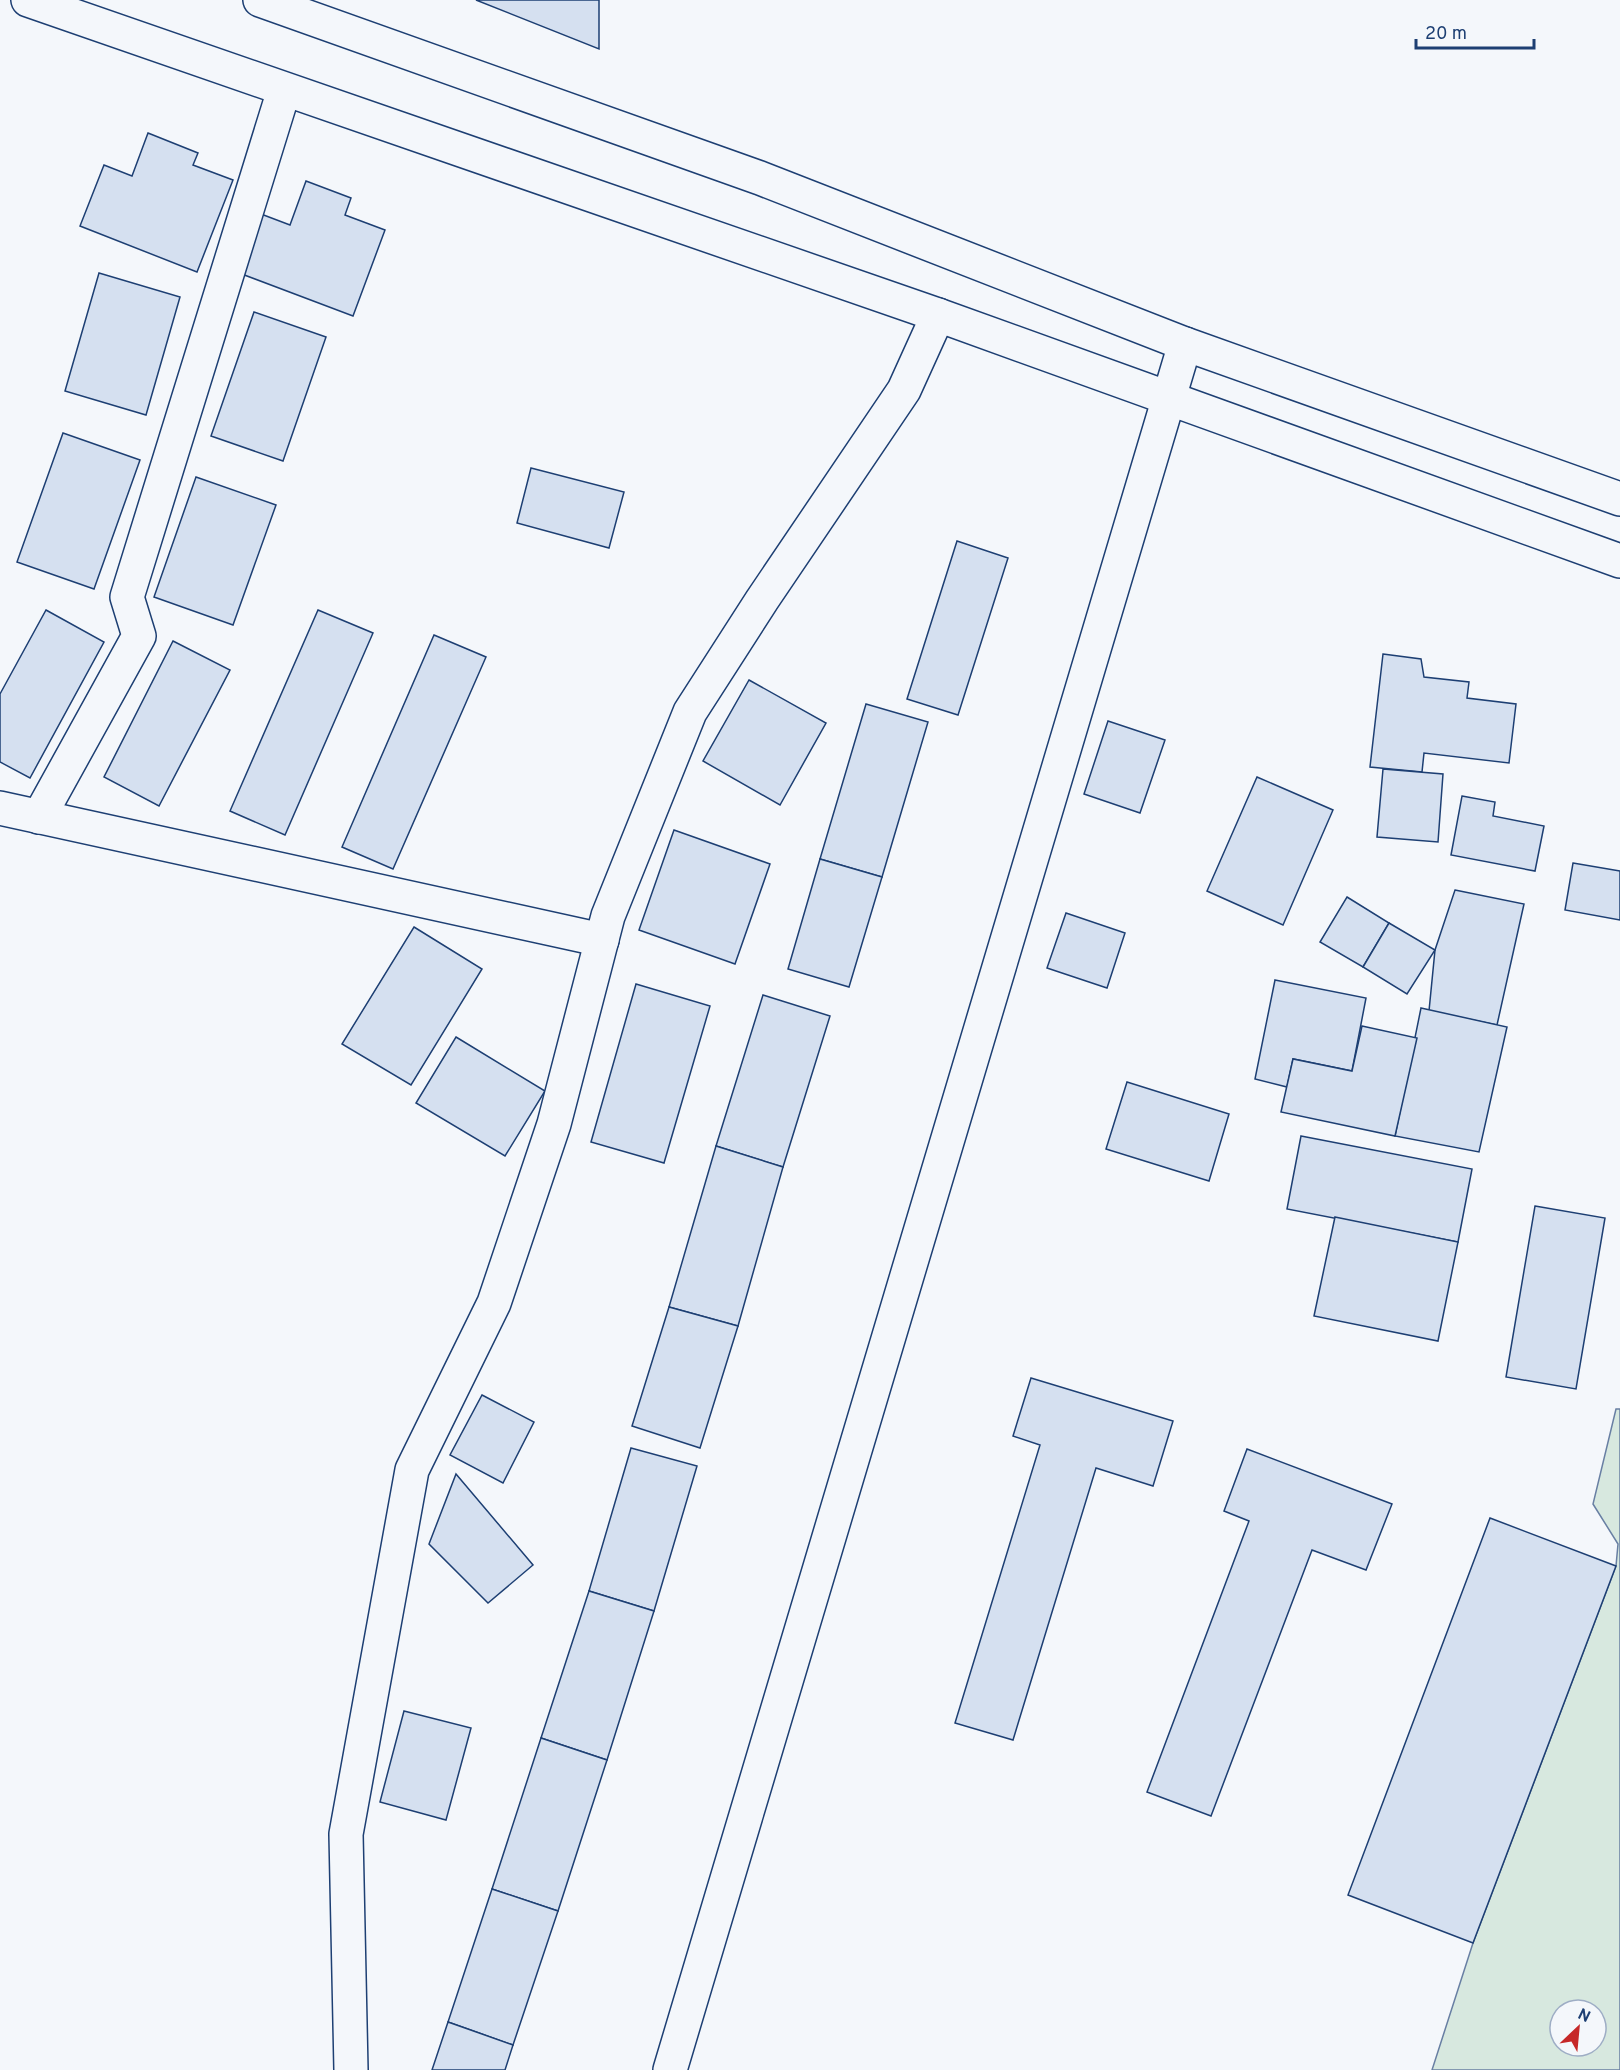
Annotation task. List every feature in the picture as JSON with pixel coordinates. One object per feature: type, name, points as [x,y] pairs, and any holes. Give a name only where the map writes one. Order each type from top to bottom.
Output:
[{"type":"street","points":[[28,0],[938,315],[1620,561]]},
{"type":"street","points":[[260,0],[759,178],[1185,344],[1620,500]]},
{"type":"street","points":[[39,817],[139,636],[127,597],[284,90]]},
{"type":"street","points":[[351,2070],[346,1834],[412,1470],[494,1303],[554,1124],[608,916],[690,712],[762,600],[904,390],[938,315]]},
{"type":"street","points":[[670,2070],[1185,344]]},
{"type":"street","points":[[0,808],[602,940]]},
{"type":"shaded area","points":[[1616,1409],[1620,1409],[1620,2070],[1432,2070],[1473,1943],[1616,1566],[1618,1544],[1593,1504]]},
{"type":"building","points":[[476,0],[599,0],[599,49]]},
{"type":"building","points":[[148,133],[198,153],[193,165],[233,180],[197,272],[80,226],[104,165],[132,176]]},
{"type":"building","points":[[306,181],[351,198],[345,215],[385,230],[353,316],[239,273],[261,214],[290,225]]},
{"type":"building","points":[[99,273],[180,297],[146,415],[65,391]]},
{"type":"building","points":[[254,312],[326,337],[283,461],[211,436]]},
{"type":"building","points":[[63,433],[140,460],[94,589],[17,562]]},
{"type":"building","points":[[531,468],[624,492],[609,548],[517,523]]},
{"type":"building","points":[[196,477],[276,505],[233,625],[154,597]]},
{"type":"building","points":[[957,541],[1008,558],[958,715],[907,699]]},
{"type":"building","points":[[46,610],[104,642],[30,778],[0,762],[0,694]]},
{"type":"building","points":[[318,610],[373,633],[285,835],[230,811]]},
{"type":"building","points":[[434,635],[486,657],[393,869],[342,847]]},
{"type":"building","points":[[173,641],[230,670],[159,806],[104,777]]},
{"type":"building","points":[[1383,654],[1421,659],[1424,677],[1469,682],[1467,698],[1516,704],[1509,763],[1424,753],[1422,772],[1370,767]]},
{"type":"building","points":[[749,680],[826,723],[780,805],[703,761]]},
{"type":"building","points":[[866,704],[928,722],[882,877],[820,859]]},
{"type":"building","points":[[1108,721],[1165,740],[1140,813],[1084,794]]},
{"type":"building","points":[[1383,769],[1443,774],[1438,842],[1377,837]]},
{"type":"building","points":[[1257,777],[1333,810],[1283,925],[1207,891]]},
{"type":"building","points":[[1462,796],[1495,802],[1493,816],[1544,826],[1535,871],[1451,855]]},
{"type":"building","points":[[674,830],[770,864],[735,964],[639,930]]},
{"type":"building","points":[[820,859],[882,877],[849,987],[788,969]]},
{"type":"building","points":[[1573,863],[1620,871],[1620,920],[1565,910]]},
{"type":"building","points":[[1455,890],[1524,904],[1497,1025],[1429,1011],[1435,950]]},
{"type":"building","points":[[1347,897],[1389,923],[1363,967],[1320,942]]},
{"type":"building","points":[[1066,913],[1125,933],[1107,988],[1047,968]]},
{"type":"building","points":[[1389,923],[1435,950],[1407,994],[1363,967]]},
{"type":"building","points":[[414,927],[482,969],[411,1085],[342,1044]]},
{"type":"building","points":[[1275,980],[1366,998],[1352,1071],[1293,1059],[1287,1087],[1255,1079]]},
{"type":"building","points":[[636,984],[710,1006],[664,1163],[591,1142]]},
{"type":"building","points":[[763,995],[830,1016],[783,1167],[716,1146]]},
{"type":"building","points":[[1421,1008],[1507,1027],[1479,1152],[1395,1136]]},
{"type":"building","points":[[1362,1026],[1417,1038],[1395,1136],[1281,1112],[1293,1059],[1352,1071]]},
{"type":"building","points":[[456,1037],[545,1091],[505,1156],[416,1103]]},
{"type":"building","points":[[1127,1082],[1229,1114],[1209,1181],[1106,1149]]},
{"type":"building","points":[[1301,1136],[1472,1169],[1458,1242],[1287,1209]]},
{"type":"building","points":[[716,1146],[783,1167],[738,1326],[669,1307]]},
{"type":"building","points":[[1535,1206],[1605,1218],[1576,1389],[1506,1377]]},
{"type":"building","points":[[1335,1217],[1458,1242],[1438,1341],[1314,1316]]},
{"type":"building","points":[[669,1307],[738,1326],[700,1448],[632,1426]]},
{"type":"building","points":[[1031,1378],[1173,1421],[1153,1486],[1096,1468],[1013,1740],[955,1723],[1040,1445],[1013,1436]]},
{"type":"building","points":[[482,1395],[534,1422],[503,1483],[450,1455]]},
{"type":"building","points":[[631,1448],[697,1466],[654,1611],[589,1591]]},
{"type":"building","points":[[1247,1449],[1392,1504],[1366,1570],[1312,1550],[1211,1816],[1147,1792],[1249,1521],[1224,1511]]},
{"type":"building","points":[[456,1474],[533,1565],[488,1603],[429,1544]]},
{"type":"building","points":[[1490,1518],[1616,1566],[1473,1943],[1348,1895]]},
{"type":"building","points":[[589,1591],[654,1611],[607,1760],[541,1738]]},
{"type":"building","points":[[404,1711],[471,1728],[446,1820],[380,1802]]},
{"type":"building","points":[[541,1738],[607,1760],[558,1911],[492,1889]]},
{"type":"building","points":[[492,1889],[558,1911],[513,2045],[448,2022]]},
{"type":"building","points":[[448,2022],[513,2045],[505,2070],[432,2070]]}]
